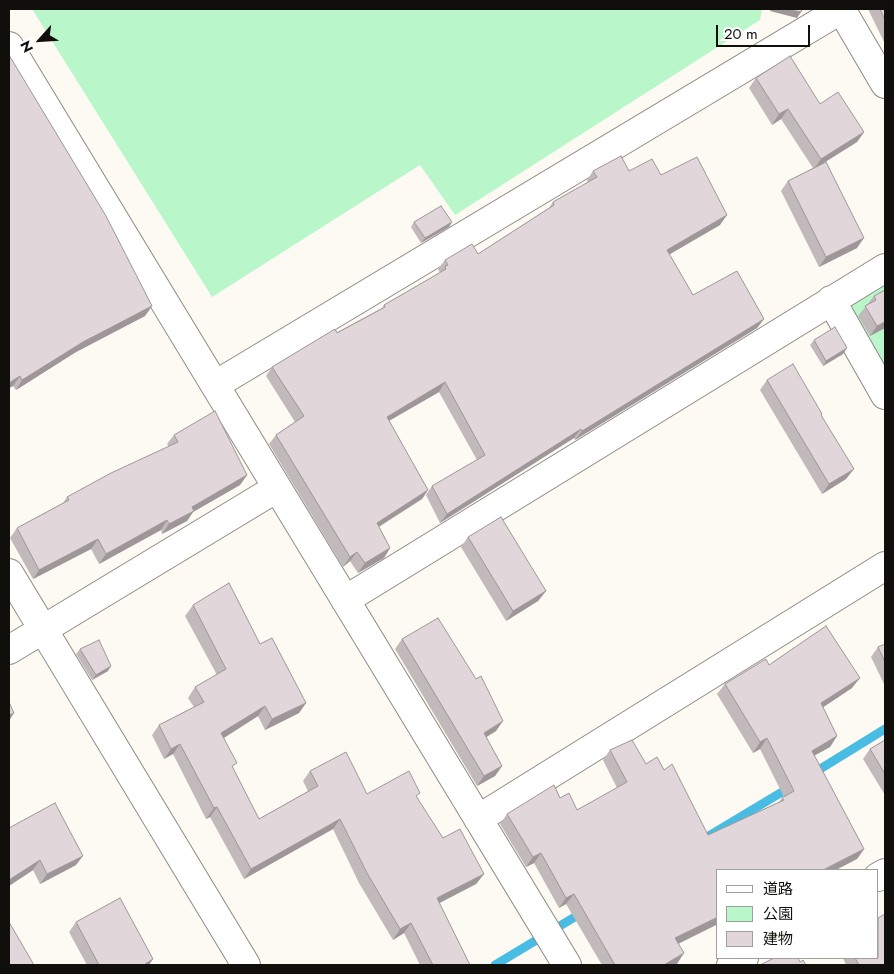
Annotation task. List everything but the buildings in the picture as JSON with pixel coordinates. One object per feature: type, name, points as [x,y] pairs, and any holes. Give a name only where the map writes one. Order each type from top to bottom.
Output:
[{"type":"street","points":[[215,385],[841,9],[885,84]]},
{"type":"street","points":[[9,46],[567,965]]},
{"type":"street","points":[[345,600],[885,268]]},
{"type":"street","points":[[831,300],[885,395]]},
{"type":"street","points":[[9,650],[277,488]]},
{"type":"street","points":[[478,819],[885,566]]},
{"type":"street","points":[[9,573],[246,965]]},
{"type":"street","points":[[731,965],[742,959]]},
{"type":"green space","points":[[32,9],[762,9],[760,20],[455,215],[420,165],[212,297]]},
{"type":"green space","points":[[885,275],[885,386],[837,303]]},
{"type":"waterway","points":[[812,774],[885,729]]},
{"type":"waterway","points":[[707,837],[792,786]]},
{"type":"waterway","points":[[495,965],[583,912]]}]
